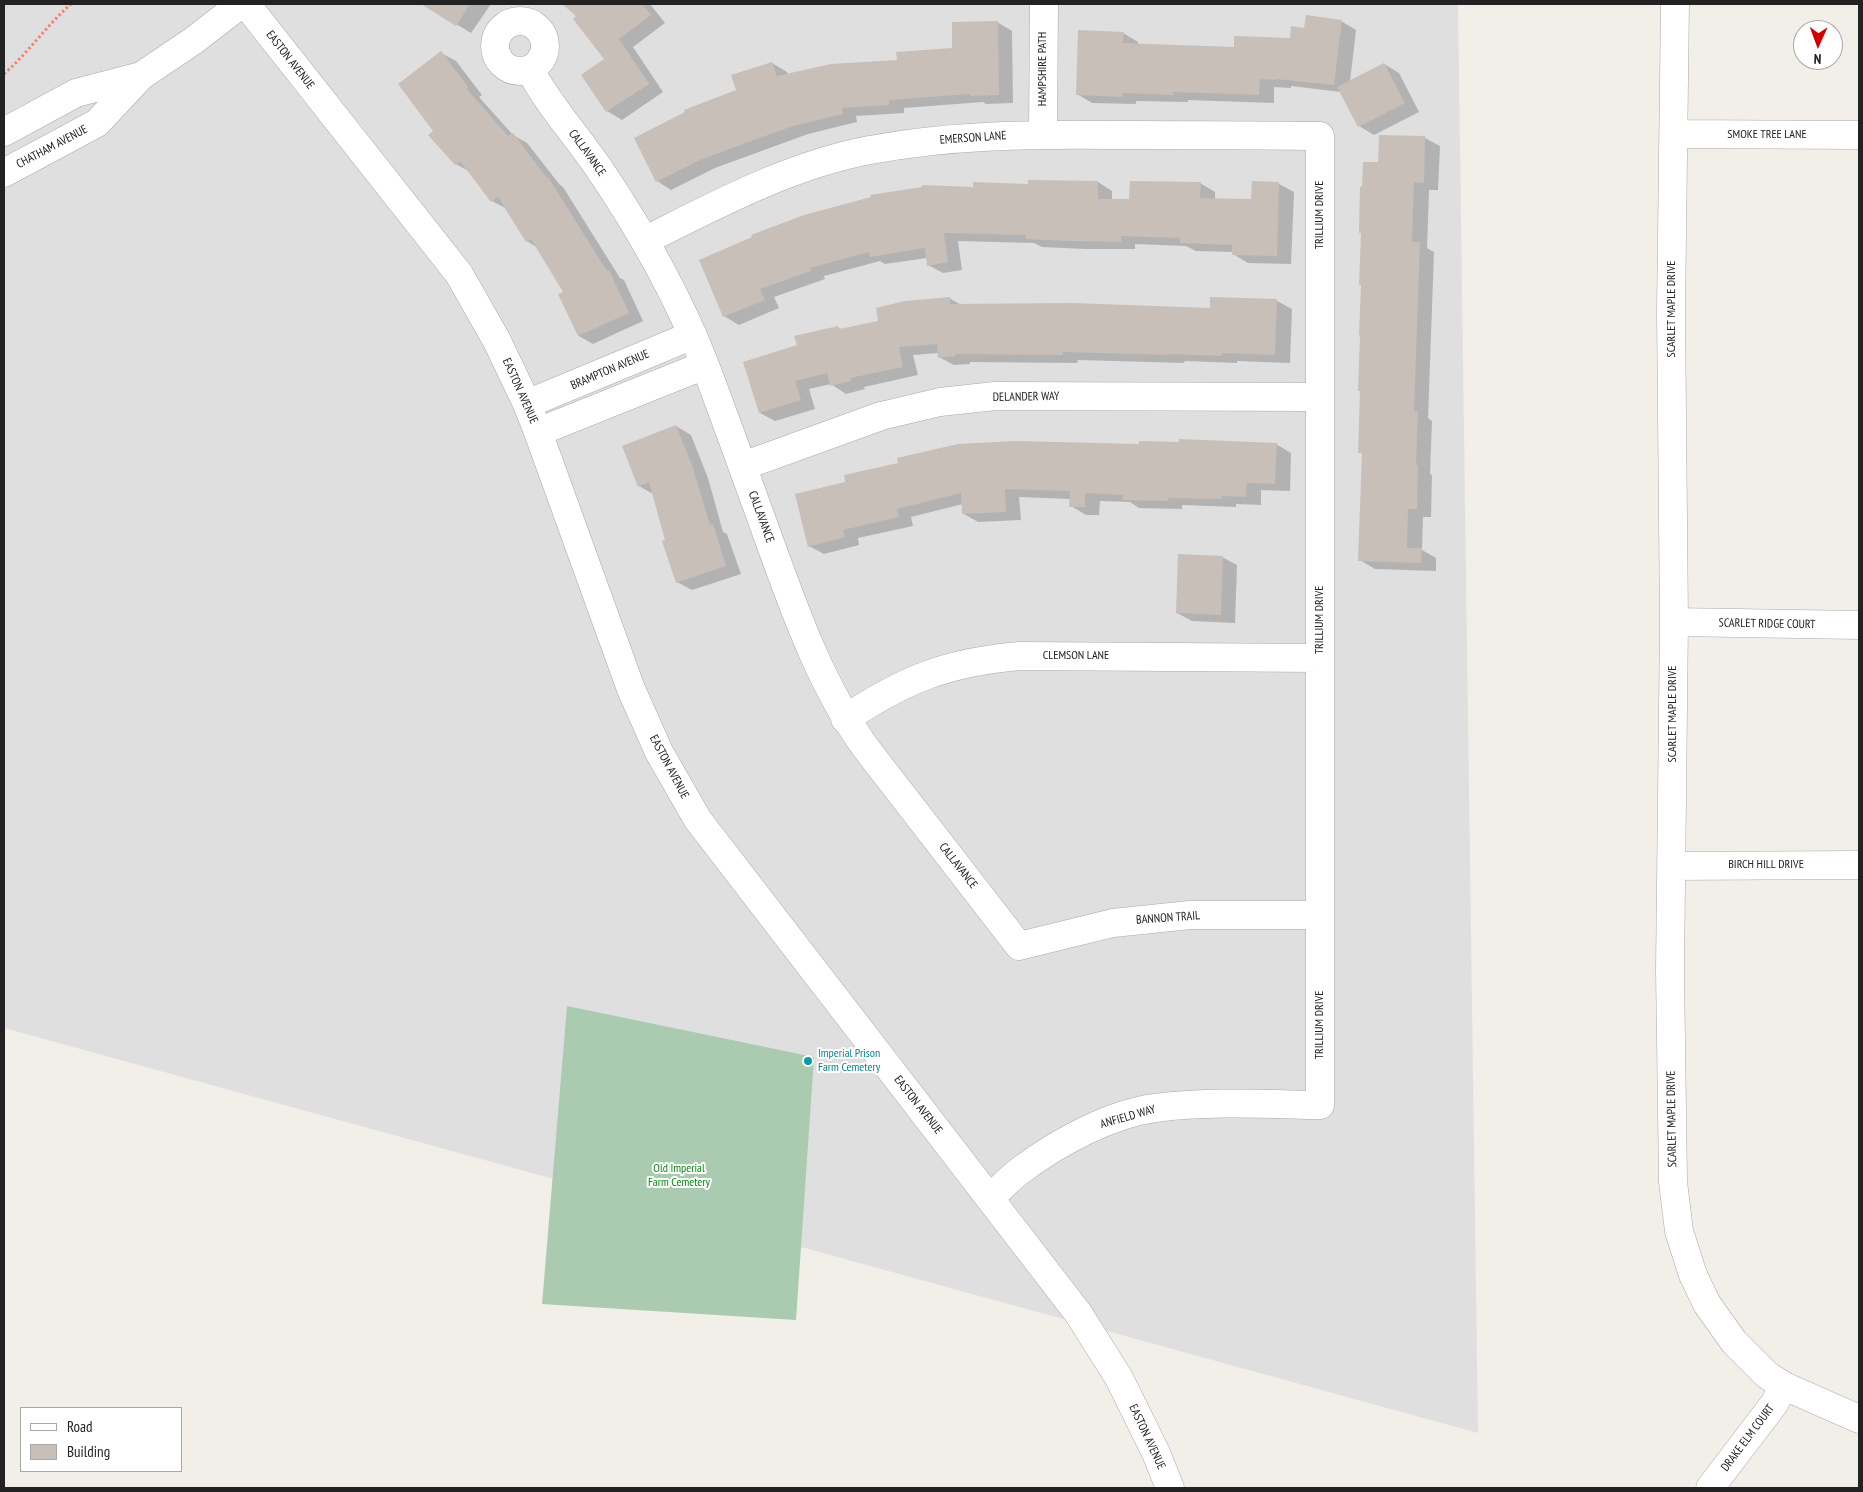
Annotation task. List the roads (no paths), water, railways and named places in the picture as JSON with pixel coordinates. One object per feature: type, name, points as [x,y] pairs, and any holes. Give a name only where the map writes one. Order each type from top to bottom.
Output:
[{"type":"street","name":"CHATHAM AVENUE","points":[[4,173],[97,123],[141,76],[193,42],[241,4]]},
{"type":"street","name":"EASTON AVENUE","points":[[246,4],[459,274],[497,341],[538,432],[631,689],[658,752],[698,820],[1078,1313],[1119,1378],[1156,1453],[1170,1488]]},
{"type":"street","name":"HAMPSHIRE PATH","points":[[1043,134],[1044,4]]},
{"type":"street","name":"SCARLET MAPLE DRIVE","points":[[1675,4],[1671,312],[1674,622],[1670,970],[1673,1173],[1678,1230],[1693,1276],[1715,1317],[1734,1342],[1767,1375],[1784,1386],[1859,1419]]},
{"type":"street","name":"CALLAVANCE","points":[[530,70],[539,87],[600,169],[646,240],[694,335],[799,622],[819,668],[846,719],[865,747],[1020,946]]},
{"type":"street","name":"CHATHAM AVENUE","points":[[4,132],[76,94],[141,76]]},
{"type":"street","name":"EMERSON LANE","points":[[646,240],[744,192],[800,169],[869,150],[957,138],[1043,134],[1320,136]]},
{"type":"street","name":"SMOKE TREE LANE","points":[[1674,134],[1859,135]]},
{"type":"street","name":"TRILLIUM DRIVE","points":[[1320,136],[1320,1105]]},
{"type":"street","name":"BRAMPTON AVENUE","points":[[527,404],[694,335]]},
{"type":"street","points":[[538,432],[705,366]]},
{"type":"street","name":"DELANDER WAY","points":[[742,466],[881,416],[940,402],[996,396],[1320,397]]},
{"type":"street","name":"SCARLET RIDGE COURT","points":[[1674,622],[1859,625]]},
{"type":"street","name":"CLEMSON LANE","points":[[846,719],[874,699],[905,683],[946,667],[984,659],[1020,656],[1320,658]]},
{"type":"street","name":"BIRCH HILL DRIVE","points":[[1672,866],[1859,865]]},
{"type":"street","name":"BANNON TRAIL","points":[[1020,946],[1113,923],[1190,915],[1320,915]]},
{"type":"street","name":"ANFIELD WAY","points":[[990,1198],[1020,1170],[1061,1143],[1106,1121],[1153,1108],[1210,1103],[1320,1105]]},
{"type":"street","name":"DRAKE ELM COURT","points":[[1710,1488],[1768,1411],[1784,1386]]},
{"type":"place","name":"Imperial Prison Farm Cemetery","points":[[808,1061]]},
{"type":"park label","name":"Old Imperial Farm Cemetery","points":[[679,1176]]}]
